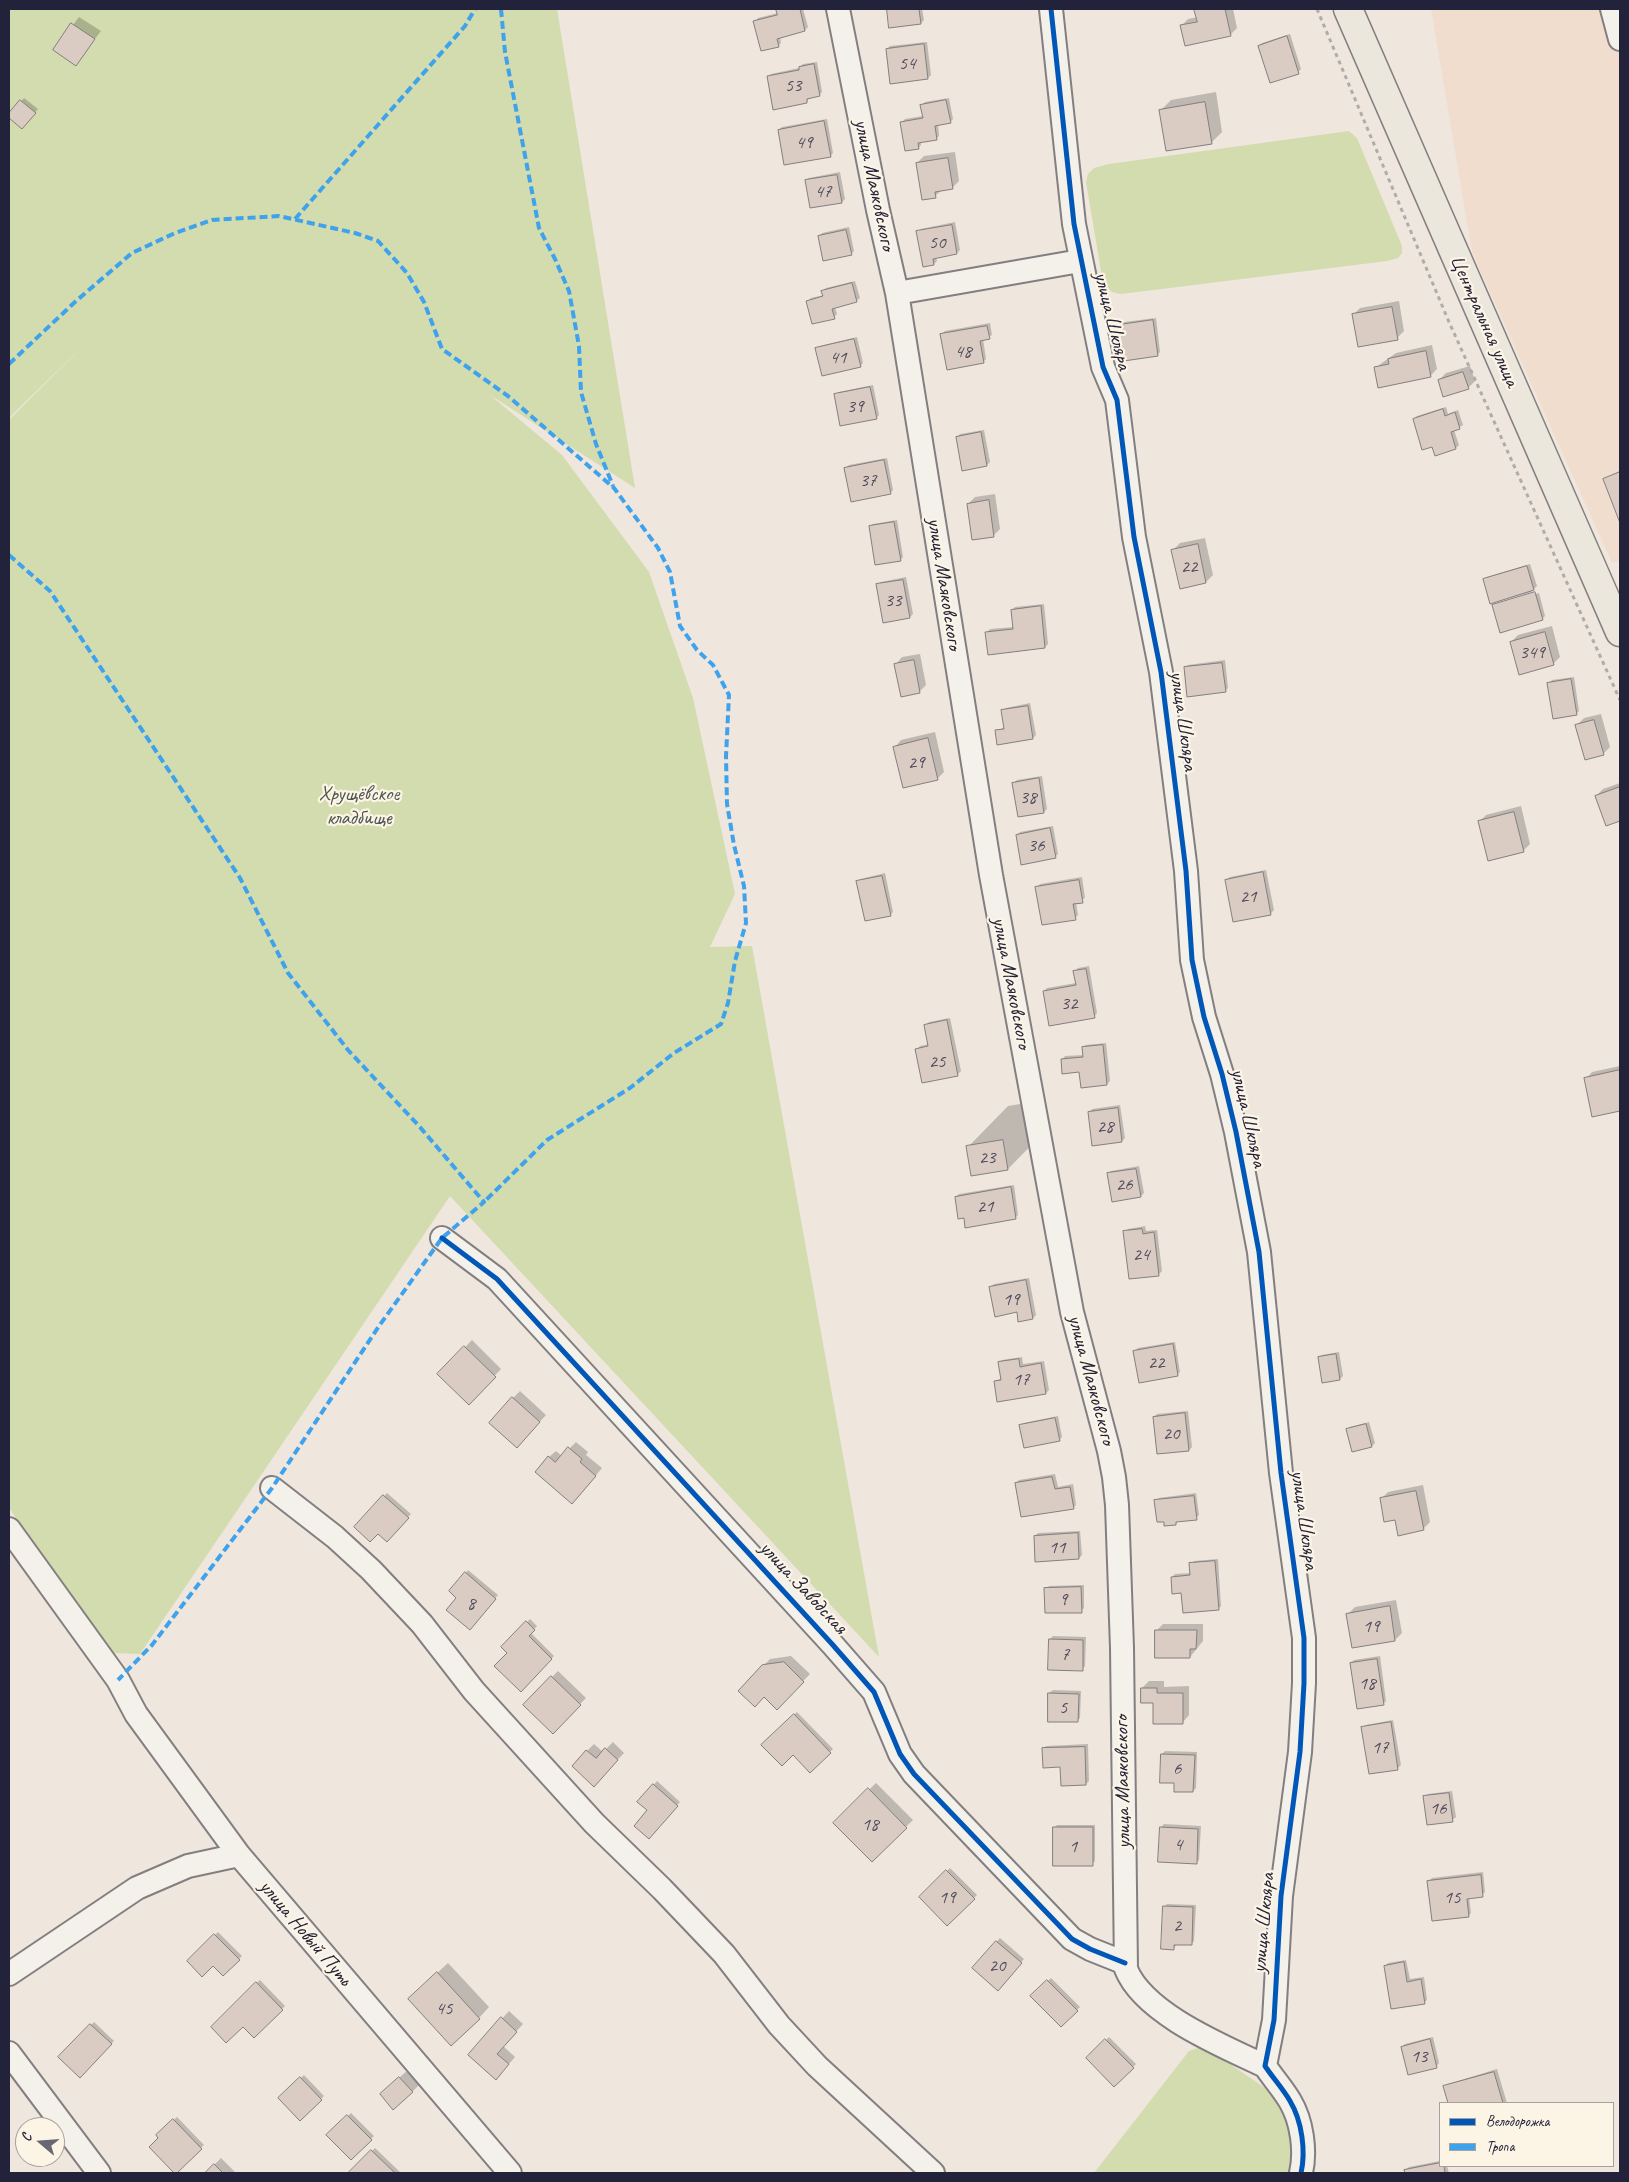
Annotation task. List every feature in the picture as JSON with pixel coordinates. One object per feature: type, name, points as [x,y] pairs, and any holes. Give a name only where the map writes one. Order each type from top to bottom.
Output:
[{"type":"main road","name":"Центральная улица","points":[[1348,9],[1619,624]]},
{"type":"street","name":"улица Маяковского","points":[[838,9],[878,210],[897,293],[991,875],[1072,1312],[1109,1451],[1114,1477],[1117,1506],[1122,1648],[1124,1962]]},
{"type":"street","name":"улица Шкляра","points":[[1051,9],[1064,139],[1080,261],[1103,368],[1117,400],[1134,537],[1161,672],[1185,861],[1192,960],[1204,1018],[1222,1074],[1236,1132],[1259,1252],[1281,1473],[1304,1638],[1304,1683],[1300,1752],[1281,1896],[1274,2020],[1265,2066]]},
{"type":"street","points":[[1612,9],[1620,39]]},
{"type":"street","points":[[897,293],[1080,261]]},
{"type":"street","name":"улица Заводская","points":[[442,1238],[496,1279],[832,1644],[874,1692],[900,1754],[923,1784],[986,1847],[1072,1939],[1085,1947],[1124,1962]]},
{"type":"street","points":[[272,1488],[335,1537],[371,1570],[422,1624],[474,1692],[594,1823],[662,1889],[724,1954],[779,2025],[817,2066],[933,2173]]},
{"type":"street","name":"улица Новый Путь","points":[[9,1528],[118,1680],[136,1714],[239,1855],[510,2173]]},
{"type":"street","points":[[9,1974],[137,1888],[188,1866],[239,1855]]},
{"type":"street","points":[[1124,1962],[1128,1975],[1138,1988],[1172,2018],[1265,2066],[1291,2103],[1298,2122],[1303,2153],[1301,2173]]},
{"type":"street","points":[[9,2053],[99,2173]]},
{"type":"path","points":[[1317,9],[1449,322],[1620,700]]},
{"type":"shaded area","points":[[1431,9],[1620,9],[1620,560],[1612,563],[1472,252]]},
{"type":"green space","name":"Хрущёвское кладбище","points":[[9,9],[557,9],[635,488],[490,395],[562,455],[649,572],[693,698],[735,894],[710,947],[752,946],[879,1657],[450,1196],[140,1654],[111,1653],[9,1508],[9,420],[86,343],[9,418]]},
{"type":"green space","points":[[1349,131],[1357,138],[1402,246],[1402,253],[1398,258],[1387,261],[1121,294],[1112,292],[1103,283],[1086,182],[1088,174],[1094,168],[1109,164]]},
{"type":"green space","points":[[1205,2047],[1265,2088],[1274,2100],[1287,2120],[1293,2146],[1291,2173],[1094,2173],[1189,2051]]},
{"type":"building","points":[[776,9],[800,9],[805,31],[777,39],[779,47],[761,51],[753,21],[777,15]]},
{"type":"building","points":[[887,9],[919,9],[921,24],[889,28]]},
{"type":"building","points":[[1194,9],[1225,9],[1231,36],[1185,46],[1180,25],[1197,22]]},
{"type":"building","points":[[71,23],[95,39],[76,66],[53,50]]},
{"type":"building","points":[[1287,36],[1299,74],[1270,83],[1258,46]]},
{"type":"building","points":[[924,44],[928,79],[890,84],[886,49]]},
{"type":"building","points":[[814,64],[820,96],[807,99],[807,103],[773,110],[767,76],[799,70],[799,67]]},
{"type":"building","points":[[20,100],[36,113],[22,129],[9,118],[9,113]]},
{"type":"building","points":[[946,100],[951,123],[935,126],[937,140],[918,143],[919,149],[905,151],[900,122],[923,118],[920,105]]},
{"type":"building","points":[[1205,102],[1212,144],[1166,151],[1159,110]]},
{"type":"building","points":[[824,121],[831,157],[784,165],[778,130]]},
{"type":"building","points":[[948,158],[953,189],[935,192],[936,198],[922,200],[916,163]]},
{"type":"building","points":[[837,175],[842,203],[810,208],[805,180]]},
{"type":"building","points":[[952,225],[957,254],[933,259],[934,265],[923,267],[916,231]]},
{"type":"building","points":[[846,230],[852,255],[823,261],[818,236]]},
{"type":"building","points":[[852,283],[857,302],[832,309],[835,319],[812,324],[806,301],[823,296],[821,291]]},
{"type":"building","points":[[1392,307],[1398,340],[1358,347],[1352,314]]},
{"type":"building","points":[[1153,320],[1158,356],[1117,362],[1112,326]]},
{"type":"building","points":[[987,326],[990,339],[980,341],[984,363],[947,370],[940,334]]},
{"type":"building","points":[[854,339],[861,367],[822,376],[815,348]]},
{"type":"building","points":[[1426,351],[1431,377],[1378,388],[1374,367],[1389,364],[1388,359]]},
{"type":"building","points":[[1463,372],[1469,389],[1443,397],[1438,380]]},
{"type":"building","points":[[870,387],[877,419],[840,426],[834,394]]},
{"type":"building","points":[[1443,409],[1445,416],[1455,412],[1460,429],[1451,432],[1456,449],[1435,456],[1432,447],[1422,450],[1413,419]]},
{"type":"building","points":[[981,432],[987,466],[962,471],[956,437]]},
{"type":"building","points":[[884,460],[891,494],[851,502],[844,468]]},
{"type":"building","points":[[1620,472],[1620,523],[1603,479]]},
{"type":"building","points":[[989,500],[994,537],[972,540],[967,504]]},
{"type":"building","points":[[894,522],[901,561],[875,565],[869,526]]},
{"type":"building","points":[[1198,544],[1206,583],[1180,589],[1171,550]]},
{"type":"building","points":[[1527,566],[1534,590],[1490,604],[1483,579]]},
{"type":"building","points":[[903,580],[910,618],[883,623],[876,584]]},
{"type":"building","points":[[1535,592],[1543,620],[1500,633],[1492,605]]},
{"type":"building","points":[[1041,606],[1045,648],[988,655],[985,632],[1013,629],[1011,610]]},
{"type":"building","points":[[1545,632],[1554,665],[1519,675],[1510,642]]},
{"type":"building","points":[[914,660],[920,693],[901,697],[894,664]]},
{"type":"building","points":[[1222,663],[1226,692],[1187,697],[1184,667]]},
{"type":"building","points":[[1571,679],[1577,715],[1553,719],[1547,683]]},
{"type":"building","points":[[1028,706],[1033,739],[997,745],[995,730],[1004,729],[1001,710]]},
{"type":"building","points":[[1594,720],[1604,755],[1585,760],[1575,725]]},
{"type":"building","points":[[928,738],[938,780],[903,788],[893,747]]},
{"type":"building","points":[[1039,778],[1044,813],[1018,817],[1012,783]]},
{"type":"building","points":[[1620,787],[1620,821],[1606,826],[1595,796]]},
{"type":"building","points":[[1514,812],[1524,852],[1488,861],[1478,821]]},
{"type":"building","points":[[1050,828],[1056,858],[1021,865],[1016,835]]},
{"type":"building","points":[[1263,872],[1271,915],[1233,922],[1225,880]]},
{"type":"building","points":[[882,876],[891,916],[865,921],[856,881]]},
{"type":"building","points":[[1079,880],[1083,903],[1073,904],[1076,920],[1042,925],[1035,887]]},
{"type":"building","points":[[1086,969],[1095,1018],[1049,1026],[1043,991],[1076,985],[1073,971]]},
{"type":"building","points":[[947,1020],[958,1076],[922,1083],[915,1049],[928,1046],[924,1025]]},
{"type":"building","points":[[1103,1045],[1107,1085],[1081,1088],[1079,1072],[1062,1074],[1061,1059],[1083,1057],[1082,1047]]},
{"type":"building","points":[[1620,1070],[1620,1111],[1592,1117],[1584,1078]]},
{"type":"building","points":[[1118,1108],[1122,1142],[1092,1146],[1088,1112]]},
{"type":"building","points":[[1003,1140],[1008,1170],[971,1176],[966,1146]]},
{"type":"building","points":[[1136,1169],[1141,1197],[1112,1202],[1107,1173]]},
{"type":"building","points":[[1011,1187],[1016,1219],[965,1228],[964,1218],[958,1219],[955,1197]]},
{"type":"building","points":[[1142,1229],[1143,1234],[1154,1232],[1159,1276],[1129,1279],[1123,1231]]},
{"type":"building","points":[[1026,1280],[1033,1319],[1018,1322],[1017,1312],[995,1317],[989,1287]]},
{"type":"building","points":[[1173,1344],[1178,1376],[1139,1383],[1133,1351]]},
{"type":"building","points":[[464,1346],[496,1377],[469,1405],[437,1374]]},
{"type":"building","points":[[1336,1354],[1340,1380],[1322,1383],[1318,1357]]},
{"type":"building","points":[[1019,1359],[1020,1367],[1041,1363],[1046,1394],[997,1402],[994,1381],[1001,1380],[998,1362]]},
{"type":"building","points":[[512,1397],[540,1422],[517,1448],[489,1423]]},
{"type":"building","points":[[1185,1413],[1189,1451],[1157,1454],[1153,1417]]},
{"type":"building","points":[[1055,1418],[1060,1441],[1024,1448],[1019,1425]]},
{"type":"building","points":[[1366,1424],[1372,1447],[1352,1452],[1346,1429]]},
{"type":"building","points":[[568,1447],[582,1459],[580,1462],[596,1476],[572,1504],[535,1472],[548,1456],[555,1462]]},
{"type":"building","points":[[1052,1477],[1055,1489],[1070,1487],[1074,1509],[1021,1517],[1015,1483]]},
{"type":"building","points":[[1416,1491],[1424,1530],[1398,1536],[1395,1520],[1384,1522],[1380,1498]]},
{"type":"building","points":[[383,1495],[409,1518],[387,1542],[378,1534],[370,1542],[354,1527]]},
{"type":"building","points":[[1194,1496],[1197,1520],[1176,1522],[1176,1525],[1164,1526],[1164,1522],[1157,1522],[1154,1500]]},
{"type":"building","points":[[1078,1533],[1079,1559],[1035,1562],[1034,1536]]},
{"type":"building","points":[[1215,1561],[1219,1610],[1183,1613],[1181,1593],[1172,1594],[1171,1577],[1190,1575],[1189,1563]]},
{"type":"building","points":[[465,1572],[496,1599],[470,1630],[446,1610],[456,1598],[449,1591]]},
{"type":"building","points":[[1081,1587],[1082,1613],[1045,1613],[1044,1588]]},
{"type":"building","points":[[1390,1606],[1395,1641],[1352,1648],[1346,1614]]},
{"type":"building","points":[[526,1621],[535,1630],[529,1636],[552,1659],[521,1692],[494,1666],[507,1653],[501,1647]]},
{"type":"building","points":[[1155,1630],[1197,1630],[1196,1649],[1190,1649],[1190,1658],[1155,1658]]},
{"type":"building","points":[[1049,1639],[1083,1640],[1083,1671],[1048,1670]]},
{"type":"building","points":[[1377,1659],[1384,1705],[1357,1709],[1350,1663]]},
{"type":"building","points":[[784,1662],[804,1682],[777,1710],[764,1697],[755,1707],[738,1691],[762,1665]]},
{"type":"building","points":[[551,1676],[581,1705],[553,1734],[523,1705]]},
{"type":"building","points":[[1141,1688],[1157,1688],[1157,1693],[1183,1693],[1183,1724],[1153,1724],[1153,1703],[1141,1703]]},
{"type":"building","points":[[1048,1693],[1079,1694],[1078,1722],[1048,1722]]},
{"type":"building","points":[[794,1714],[831,1753],[810,1773],[793,1755],[782,1766],[761,1745]]},
{"type":"building","points":[[1391,1722],[1398,1770],[1369,1774],[1361,1727]]},
{"type":"building","points":[[1085,1747],[1086,1785],[1061,1786],[1060,1767],[1043,1768],[1042,1748]]},
{"type":"building","points":[[605,1748],[618,1760],[594,1787],[572,1766],[586,1750],[596,1758]]},
{"type":"building","points":[[1161,1754],[1195,1755],[1193,1792],[1174,1792],[1174,1783],[1160,1783]]},
{"type":"building","points":[[653,1784],[678,1806],[649,1839],[634,1826],[647,1810],[637,1802]]},
{"type":"building","points":[[868,1788],[907,1828],[872,1862],[833,1823]]},
{"type":"building","points":[[1449,1793],[1453,1822],[1427,1825],[1423,1796]]},
{"type":"building","points":[[1053,1827],[1093,1827],[1093,1866],[1053,1866]]},
{"type":"building","points":[[1160,1827],[1198,1829],[1197,1864],[1158,1862]]},
{"type":"building","points":[[946,1870],[975,1899],[947,1926],[919,1897]]},
{"type":"building","points":[[1481,1875],[1483,1897],[1467,1899],[1469,1917],[1432,1921],[1427,1881]]},
{"type":"building","points":[[1163,1906],[1193,1907],[1192,1945],[1174,1945],[1174,1950],[1161,1949]]},
{"type":"building","points":[[214,1934],[240,1960],[223,1976],[213,1966],[202,1977],[187,1961]]},
{"type":"building","points":[[996,1941],[1022,1963],[998,1991],[972,1968]]},
{"type":"building","points":[[1404,1962],[1407,1982],[1421,1979],[1425,2004],[1391,2009],[1384,1966]]},
{"type":"building","points":[[437,1972],[480,2019],[451,2046],[408,1999]]},
{"type":"building","points":[[1047,1980],[1078,2011],[1061,2027],[1030,1996]]},
{"type":"building","points":[[256,1982],[283,2010],[254,2038],[243,2027],[226,2043],[211,2027]]},
{"type":"building","points":[[501,2017],[517,2032],[497,2054],[509,2064],[496,2080],[468,2055]]},
{"type":"building","points":[[90,2024],[112,2044],[80,2078],[58,2057]]},
{"type":"building","points":[[1105,2039],[1134,2068],[1114,2087],[1086,2058]]},
{"type":"building","points":[[1430,2039],[1437,2068],[1408,2075],[1401,2047]]},
{"type":"building","points":[[1494,2072],[1503,2102],[1448,2102],[1443,2086]]},
{"type":"building","points":[[300,2077],[322,2100],[300,2121],[278,2098]]},
{"type":"building","points":[[399,2077],[413,2092],[393,2110],[380,2094]]},
{"type":"building","points":[[347,2115],[372,2140],[351,2160],[326,2135]]},
{"type":"building","points":[[173,2119],[202,2149],[177,2173],[174,2173],[149,2147],[158,2138],[156,2135]]},
{"type":"building","points":[[371,2150],[395,2173],[348,2173]]},
{"type":"building","points":[[1439,2163],[1439,2167],[1444,2167],[1445,2173],[1405,2173],[1404,2170]]},
{"type":"building","points":[[214,2164],[223,2173],[205,2173]]},
{"type":"marked path","points":[[295,219],[465,26],[475,9]]},
{"type":"marked path","points":[[501,9],[505,52],[539,228],[569,291],[579,346],[581,392],[596,444],[613,486]]},
{"type":"marked path","points":[[9,364],[76,301],[132,253],[175,233],[212,220],[279,216],[355,233],[378,241],[407,273],[424,302],[442,349],[508,396],[614,488],[658,548],[670,572],[680,626],[697,650],[713,665],[729,695],[726,756],[727,804],[744,886],[746,923],[735,961],[728,1003],[721,1024],[674,1053],[630,1088],[547,1140],[484,1202]]},
{"type":"marked path","points":[[9,555],[50,591],[240,878],[288,973],[348,1050],[419,1126],[484,1202],[442,1238],[379,1326],[272,1488],[152,1645],[118,1680]]},
{"type":"cycle path","points":[[1051,9],[1074,224],[1103,367],[1117,400],[1134,537],[1161,672],[1186,871],[1192,960],[1204,1017],[1222,1074],[1236,1132],[1259,1252],[1281,1473],[1304,1638],[1304,1683],[1300,1752],[1281,1896],[1274,2020],[1265,2066],[1294,2109],[1302,2136],[1303,2155],[1301,2173]]},
{"type":"cycle path","points":[[442,1238],[497,1279],[832,1644],[874,1692],[900,1754],[914,1774],[1072,1939],[1090,1949],[1125,1963]]}]
